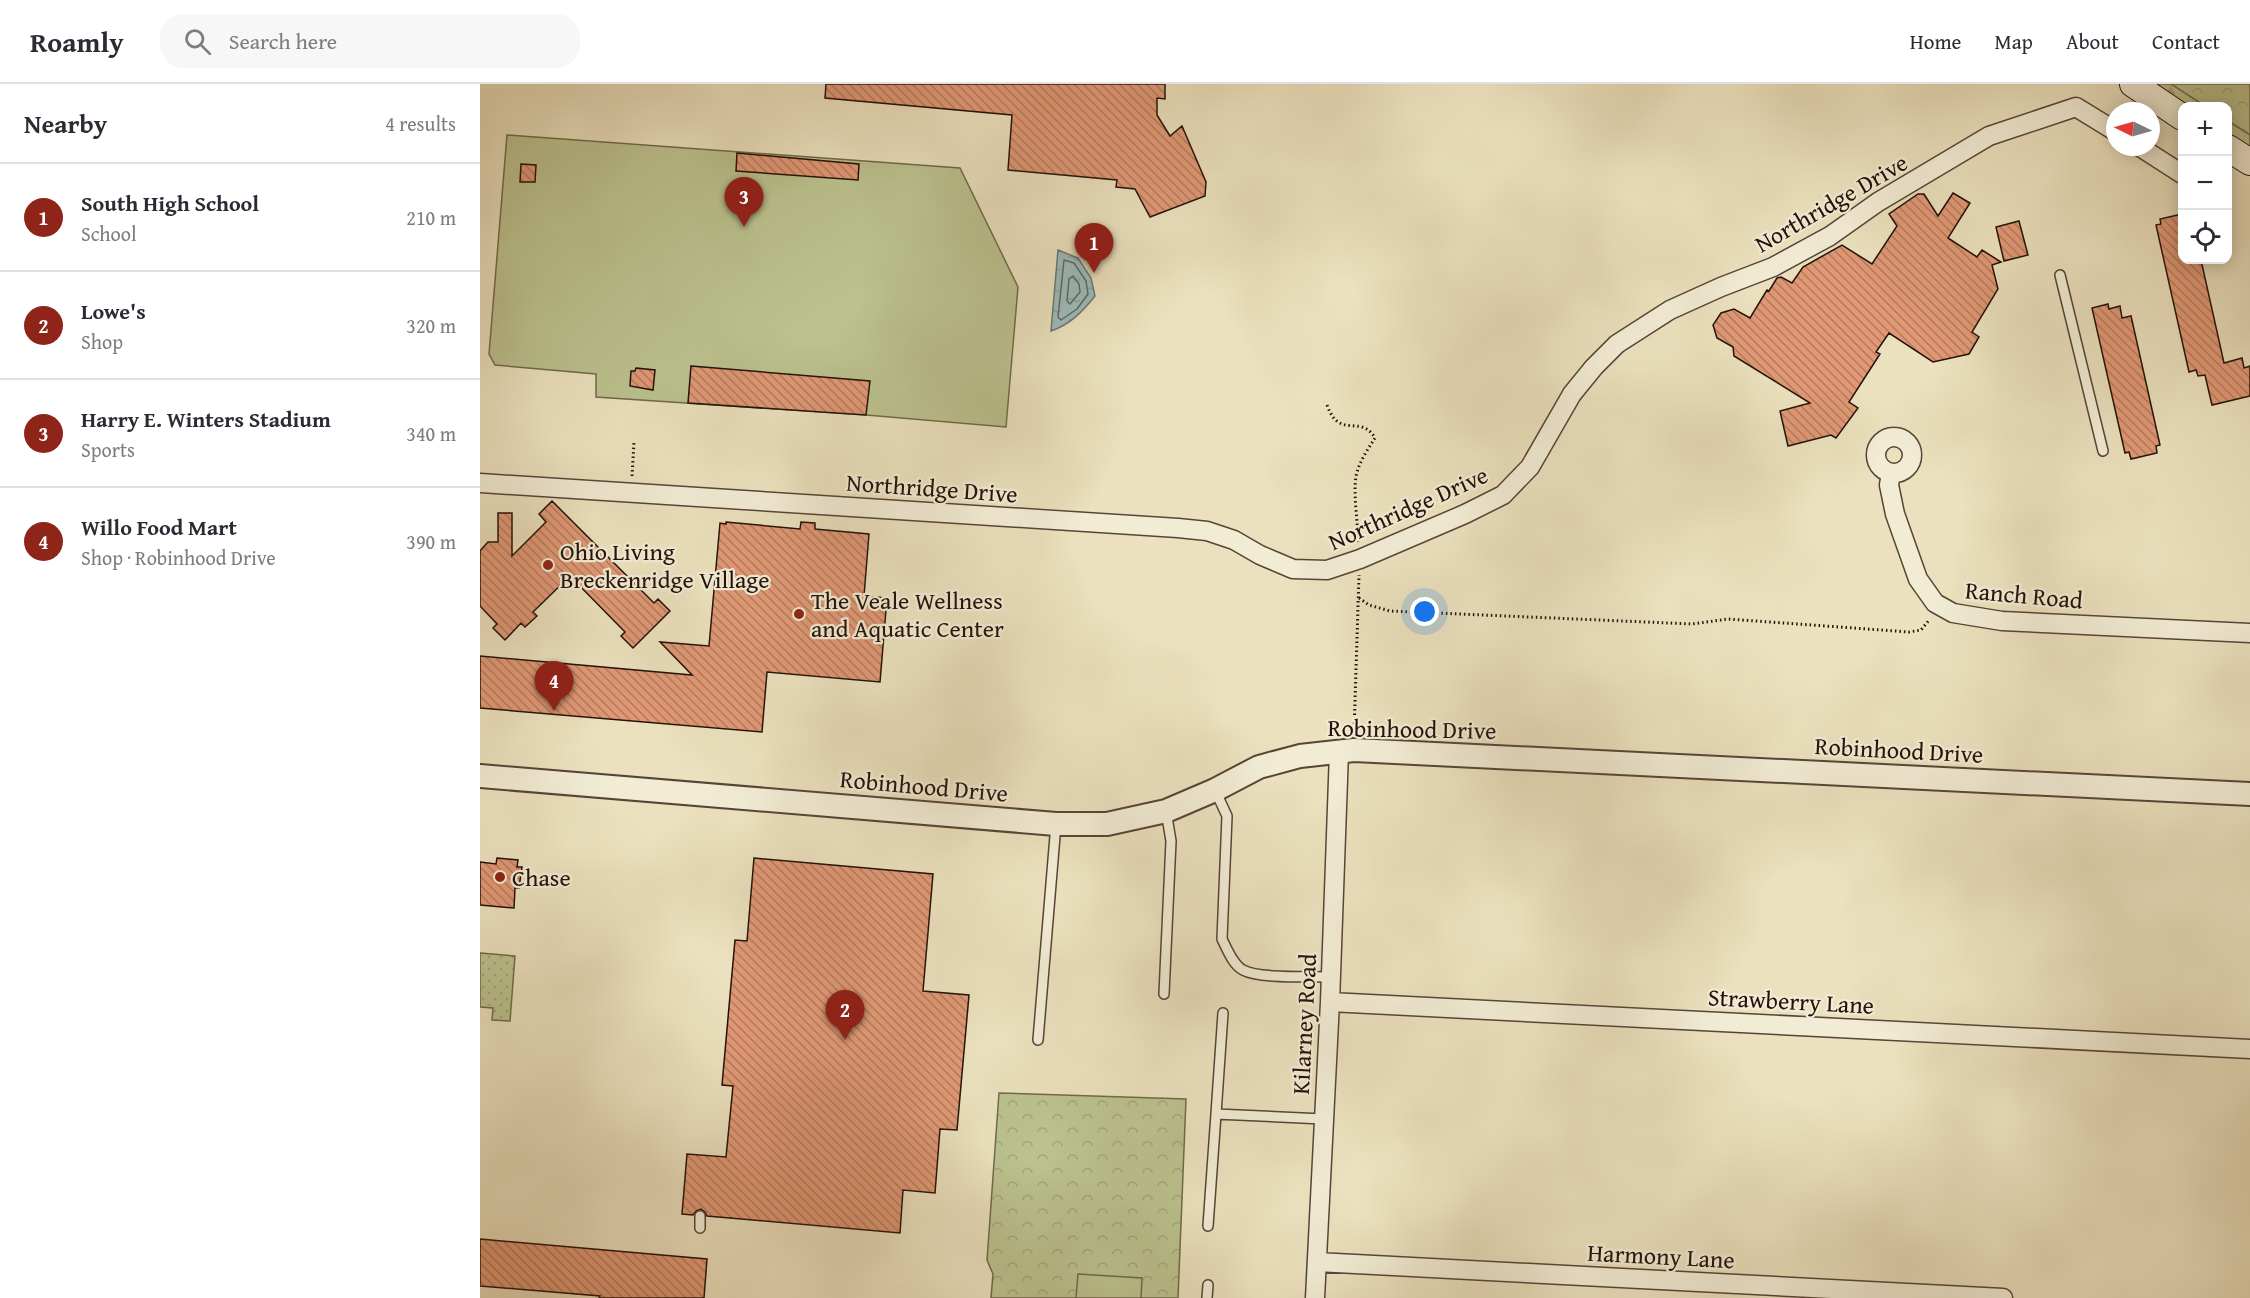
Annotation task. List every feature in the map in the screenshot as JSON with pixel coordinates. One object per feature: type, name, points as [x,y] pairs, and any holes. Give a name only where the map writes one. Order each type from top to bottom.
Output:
[{"type":"main road","points":[[2133,84],[2178,114]]},
{"type":"main road","points":[[2232,150],[2250,162]]},
{"type":"street","name":"Northridge Drive","points":[[480,483],[1188,529],[1207,531],[1233,540],[1293,569],[1327,570],[1360,559],[1465,514],[1503,495],[1530,466],[1572,394],[1594,366],[1617,344],[1670,309],[1773,267],[1830,236],[1878,202],[1989,136],[2076,107],[2106,125]]},
{"type":"street","points":[[2154,156],[2178,171]]},
{"type":"street","name":"Ranch Road","points":[[1891,473],[1889,484],[1895,514],[1918,579],[1926,592],[1939,605],[1953,613],[2002,621],[2250,633]]},
{"type":"street","name":"Robinhood Drive","points":[[480,776],[1056,824],[1107,824],[1166,811],[1215,790],[1259,767],[1300,756],[1354,750],[2250,794]]},
{"type":"street","name":"Kilarney Road","points":[[1315,1298],[1330,1002],[1339,752]]},
{"type":"street","name":"Strawberry Lane","points":[[1330,1002],[2250,1049]]},
{"type":"street","name":"Harmony Lane","points":[[1317,1263],[2003,1298]]},
{"type":"lane","points":[[2060,275],[2103,451]]},
{"type":"lane","points":[[1215,790],[1227,816],[1222,939],[1230,955],[1241,969],[1255,974],[1331,977]]},
{"type":"lane","points":[[1164,994],[1172,841],[1166,811]]},
{"type":"lane","points":[[1038,1040],[1056,824]]},
{"type":"lane","points":[[1208,1226],[1222,1013]]},
{"type":"lane","points":[[1216,1114],[1323,1119]]},
{"type":"lane","points":[[700,1216],[700,1227]]},
{"type":"lane","points":[[1207,1298],[1208,1284]]},
{"type":"path","points":[[631,493],[634,442]]},
{"type":"path","points":[[1359,598],[1370,605],[1390,611],[1692,624],[1728,620],[1909,632],[1921,630],[1939,605]]},
{"type":"green space","points":[[2133,84],[2250,84],[2250,162],[2232,150],[2232,102],[2178,102],[2178,104]]},
{"type":"green space","points":[[2171,84],[2250,84],[2250,135],[2232,124],[2232,102],[2199,102]]},
{"type":"green space","points":[[507,135],[960,168],[1018,287],[1006,427],[596,397],[596,374],[495,365],[489,354]]},
{"type":"green space","points":[[480,953],[515,956],[510,1021],[492,1020],[493,1008],[480,1007]]},
{"type":"green space","points":[[999,1093],[1186,1099],[1178,1298],[991,1298],[993,1274],[987,1260]]},
{"type":"green space","points":[[1078,1274],[1142,1278],[1141,1298],[1076,1298]]},
{"type":"water","points":[[1058,250],[1078,258],[1091,278],[1095,296],[1076,317],[1051,331]]},
{"type":"building","points":[[826,84],[1165,84],[1165,99],[1157,98],[1157,115],[1170,136],[1182,126],[1206,182],[1205,196],[1150,217],[1135,189],[1116,187],[1117,180],[1008,170],[1012,115],[825,98]]},
{"type":"building","points":[[737,153],[859,164],[858,180],[736,171]]},
{"type":"building","points":[[521,164],[536,165],[535,182],[520,182]]},
{"type":"building","points":[[1953,193],[1970,203],[1948,238],[1977,257],[1982,250],[2001,262],[1992,265],[1998,289],[1972,332],[1979,337],[1969,354],[1933,362],[1889,333],[1876,352],[1880,354],[1849,402],[1858,408],[1836,438],[1831,435],[1788,446],[1780,411],[1810,403],[1734,356],[1733,347],[1717,338],[1713,325],[1721,313],[1734,309],[1750,318],[1777,278],[1781,277],[1792,283],[1803,267],[1842,245],[1872,264],[1897,226],[1889,214],[1918,194],[1924,194],[1938,216]]},
{"type":"building","points":[[2178,215],[2178,264],[2202,264],[2224,363],[2242,358],[2244,368],[2250,366],[2250,396],[2212,405],[2205,375],[2198,376],[2196,370],[2189,372],[2156,225],[2161,224],[2160,219]]},
{"type":"building","points":[[2019,221],[2028,255],[2004,261],[1996,227]]},
{"type":"building","points":[[2108,304],[2109,309],[2120,306],[2122,318],[2131,316],[2160,445],[2156,446],[2157,453],[2131,459],[2129,452],[2125,453],[2092,308]]},
{"type":"building","points":[[691,366],[870,381],[866,415],[688,403]]},
{"type":"building","points":[[636,368],[655,370],[653,390],[630,386],[631,371],[635,371]]},
{"type":"building","name":"Ohio Living Breckenridge Village","points":[[552,501],[654,603],[658,599],[670,611],[633,648],[621,636],[625,632],[570,576],[533,612],[537,616],[525,627],[521,623],[505,640],[493,628],[497,624],[480,606],[480,551],[488,542],[498,542],[498,513],[512,513],[512,556],[546,522],[539,514]]},
{"type":"building","name":"The Veale Wellness and Aquatic Center","points":[[726,522],[800,529],[801,522],[815,523],[815,529],[869,534],[864,596],[887,598],[880,682],[767,672],[762,732],[480,708],[480,656],[692,675],[660,642],[709,646],[720,523],[726,524]]},
{"type":"building","name":"Chase","points":[[497,858],[518,860],[517,867],[522,867],[519,888],[515,888],[514,908],[480,905],[480,862],[496,864]]},
{"type":"building","points":[[754,858],[933,874],[923,991],[969,995],[957,1130],[940,1129],[935,1193],[903,1190],[900,1233],[707,1216],[701,1209],[693,1215],[682,1214],[687,1154],[726,1157],[733,1086],[722,1085],[735,940],[747,941]]},
{"type":"building","points":[[480,1239],[707,1259],[704,1298],[599,1298],[600,1296],[480,1286]]},
{"type":"place","name":"Harry E. Winters Stadium","points":[[744,227]]},
{"type":"place","name":"South High School","points":[[1094,273]]},
{"type":"place","name":"Ohio Living Breckenridge Village","points":[[548,565]]},
{"type":"place","name":"The Veale Wellness and Aquatic Center","points":[[799,614]]},
{"type":"place","name":"Willo Food Mart","points":[[554,711]]},
{"type":"place","name":"Chase","points":[[500,877]]},
{"type":"place","name":"Lowe's","points":[[845,1040]]}]
